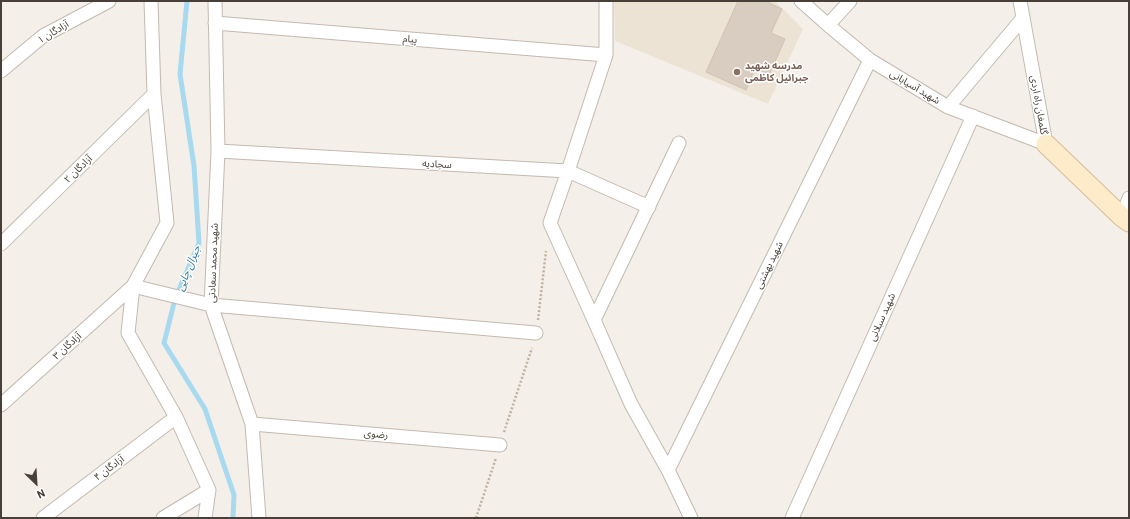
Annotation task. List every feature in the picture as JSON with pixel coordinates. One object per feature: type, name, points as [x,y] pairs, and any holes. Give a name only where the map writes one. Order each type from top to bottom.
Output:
[{"type":"street","name":"آزادگان ۱","points":[[1,70],[42,36],[109,1]]},
{"type":"street","points":[[151,1],[154,94],[167,223],[133,286],[128,333],[176,417],[209,490],[205,518]]},
{"type":"street","name":"شهید محمد سعادتی","points":[[215,1],[218,151],[211,305],[252,424],[259,518]]},
{"type":"street","points":[[606,1],[606,55],[550,223],[631,404],[668,470],[691,518]]},
{"type":"street","name":"شهید آسیابانی","points":[[801,1],[870,60],[948,106],[1046,144]]},
{"type":"street","points":[[828,25],[850,1]]},
{"type":"street","name":"گلمغان راه اردی","points":[[1020,1],[1046,144],[1125,220]]},
{"type":"street","points":[[948,106],[1023,18]]},
{"type":"street","name":"پیام","points":[[215,23],[606,55]]},
{"type":"street","name":"شهید بهشتی","points":[[668,470],[870,60]]},
{"type":"street","name":"آزادگان ۲","points":[[1,244],[154,94]]},
{"type":"street","name":"شهید سبلانی","points":[[792,518],[973,116]]},
{"type":"street","points":[[594,320],[680,143]]},
{"type":"street","name":"سجادیه","points":[[218,151],[568,171],[649,207]]},
{"type":"street","points":[[1125,220],[1129,198]]},
{"type":"street","points":[[133,286],[211,305],[536,333]]},
{"type":"street","name":"آزادگان ۳","points":[[1,405],[133,286]]},
{"type":"street","name":"آزادگان ۴","points":[[43,518],[176,417]]},
{"type":"street","name":"رضوی","points":[[252,424],[500,445]]},
{"type":"street","points":[[163,518],[209,490]]},
{"type":"path","points":[[476,518],[536,333],[550,223]]},
{"type":"shaded area","name":"مدرسه شهید جبرائیل کاظمی","points":[[614,1],[775,1],[803,29],[768,104],[615,41]]},
{"type":"building","points":[[738,1],[765,1],[782,9],[771,33],[785,39],[769,75],[755,68],[746,90],[706,72]]},
{"type":"waterway","name":"جیرال چایی","points":[[187,1],[180,74],[194,166],[199,243],[175,299],[164,343],[205,409],[234,495],[233,518]]},
{"type":"place","name":"مدرسه شهید جبرائیل کاظمی","points":[[737,72]]}]
